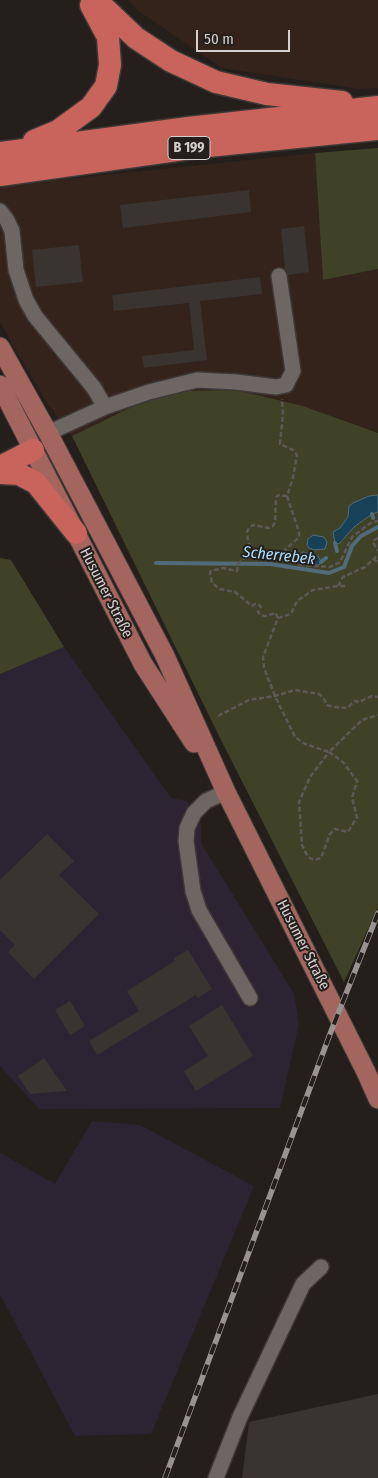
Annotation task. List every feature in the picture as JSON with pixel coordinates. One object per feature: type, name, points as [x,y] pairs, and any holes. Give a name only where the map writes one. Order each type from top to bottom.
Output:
[{"type":"highway","points":[[4,152],[58,131],[91,107],[106,86],[110,65],[108,37],[87,0]]},
{"type":"highway","points":[[96,0],[136,38],[171,61],[216,82],[267,94],[378,106]]},
{"type":"highway","name":"B 199","points":[[4,152],[378,106]]},
{"type":"highway","name":"B 199","points":[[0,175],[198,147],[378,129]]},
{"type":"highway","points":[[0,453],[36,440]]},
{"type":"highway","points":[[0,467],[36,440]]},
{"type":"highway","points":[[0,473],[19,474],[36,483],[76,533]]},
{"type":"main road","name":"Husumer Straße","points":[[0,346],[36,440],[76,533],[142,664],[226,792]]},
{"type":"main road","name":"Husumer Straße","points":[[0,385],[36,440],[165,656],[226,792],[378,1099]]},
{"type":"street","points":[[0,211],[12,231],[16,270],[26,300],[35,316],[94,388],[105,407]]},
{"type":"street","points":[[36,440],[105,407],[149,392],[197,380],[276,387],[286,385],[293,371],[279,276]]},
{"type":"street","points":[[226,792],[206,801],[194,813],[187,828],[186,841],[193,891],[199,910],[250,998]]},
{"type":"street","points":[[216,1478],[240,1417],[303,1284],[321,1267]]},
{"type":"path","points":[[276,387],[282,400],[283,415],[280,444],[293,450],[297,455],[293,478],[287,496],[299,536],[285,550],[287,554],[292,556],[300,565],[330,567],[340,562],[352,537],[372,522],[378,521]]},
{"type":"path","points":[[287,496],[279,495],[276,497],[275,522],[273,526],[269,528],[254,525],[247,532],[251,548],[248,555],[238,564],[237,571],[226,567],[211,571],[212,583],[220,589],[235,592],[252,606],[258,604],[261,608],[258,612],[260,614],[265,616],[276,613],[278,618],[263,657],[264,668],[274,696],[295,737],[305,744],[329,752],[343,762],[357,780],[352,798],[357,817],[348,832],[335,829],[330,834],[321,858],[314,860],[308,857],[302,845],[299,802],[310,777],[329,752],[362,720],[378,715]]},
{"type":"path","points":[[378,538],[373,542],[378,551]]},
{"type":"path","points":[[338,586],[343,577],[365,566],[378,555]]},
{"type":"path","points":[[374,559],[378,562]]},
{"type":"path","points":[[278,618],[291,614],[297,601],[313,590],[345,586]]},
{"type":"path","points":[[218,716],[249,700],[295,690],[319,694],[327,705],[347,708],[355,701],[360,702],[372,696],[378,697]]},
{"type":"shaded area","points":[[128,0],[378,0],[378,88],[359,89],[222,68],[137,10]]},
{"type":"shaded area","points":[[315,153],[323,280],[378,269],[378,433],[303,406],[236,390],[144,401],[72,436],[45,400],[0,322],[0,186]]},
{"type":"shaded area","points":[[64,647],[171,798],[187,801],[201,824],[201,843],[294,994],[299,1024],[280,1108],[39,1109],[0,1066],[0,674]]},
{"type":"shaded area","points":[[92,1121],[140,1125],[254,1186],[151,1434],[75,1436],[0,1294],[0,1153],[55,1184]]},
{"type":"green space","points":[[378,148],[378,269],[323,280],[315,153]]},
{"type":"green space","points":[[236,390],[303,406],[378,433],[378,495],[369,496],[349,506],[348,516],[339,544],[354,527],[378,512],[378,907],[344,982],[220,738],[72,436],[144,401],[188,391]]},
{"type":"green space","points":[[0,558],[11,560],[64,647],[0,674]]},
{"type":"water","points":[[378,495],[378,512],[354,527],[339,544],[335,543],[333,532],[340,528],[348,517],[349,506],[369,496]]},
{"type":"water","points":[[313,535],[324,537],[327,542],[325,549],[314,550],[309,548],[307,545],[308,539]]},
{"type":"water","points":[[303,552],[318,556],[321,562],[319,565],[299,562],[299,554]]},
{"type":"building","points":[[249,190],[251,212],[123,228],[120,205]]},
{"type":"building","points":[[304,226],[309,272],[288,275],[285,269],[281,229]]},
{"type":"building","points":[[79,245],[83,282],[36,287],[32,250]]},
{"type":"building","points":[[260,277],[262,294],[200,301],[207,360],[144,368],[142,356],[194,350],[189,303],[114,311],[112,295]]},
{"type":"building","points":[[47,834],[74,861],[59,875],[99,914],[34,979],[8,952],[15,945],[0,930],[0,880]]},
{"type":"building","points":[[188,950],[212,989],[198,998],[196,995],[97,1055],[89,1041],[139,1011],[127,991],[175,961],[174,958]]},
{"type":"building","points":[[70,1001],[85,1026],[70,1035],[55,1010]]},
{"type":"building","points":[[222,1005],[253,1056],[196,1091],[184,1071],[208,1056],[189,1026]]},
{"type":"building","points":[[44,1058],[67,1091],[30,1094],[18,1076]]},
{"type":"building","points":[[378,1394],[378,1478],[242,1478],[249,1422]]},
{"type":"waterway","points":[[372,514],[373,518]]},
{"type":"waterway","name":"Scherrebek","points":[[156,563],[270,564],[329,573],[344,567],[352,546],[361,536],[378,527]]},
{"type":"waterway","points":[[335,543],[337,551]]},
{"type":"waterway","points":[[321,562],[326,558]]},
{"type":"railway","points":[[165,1478],[330,1034],[378,913]]}]
